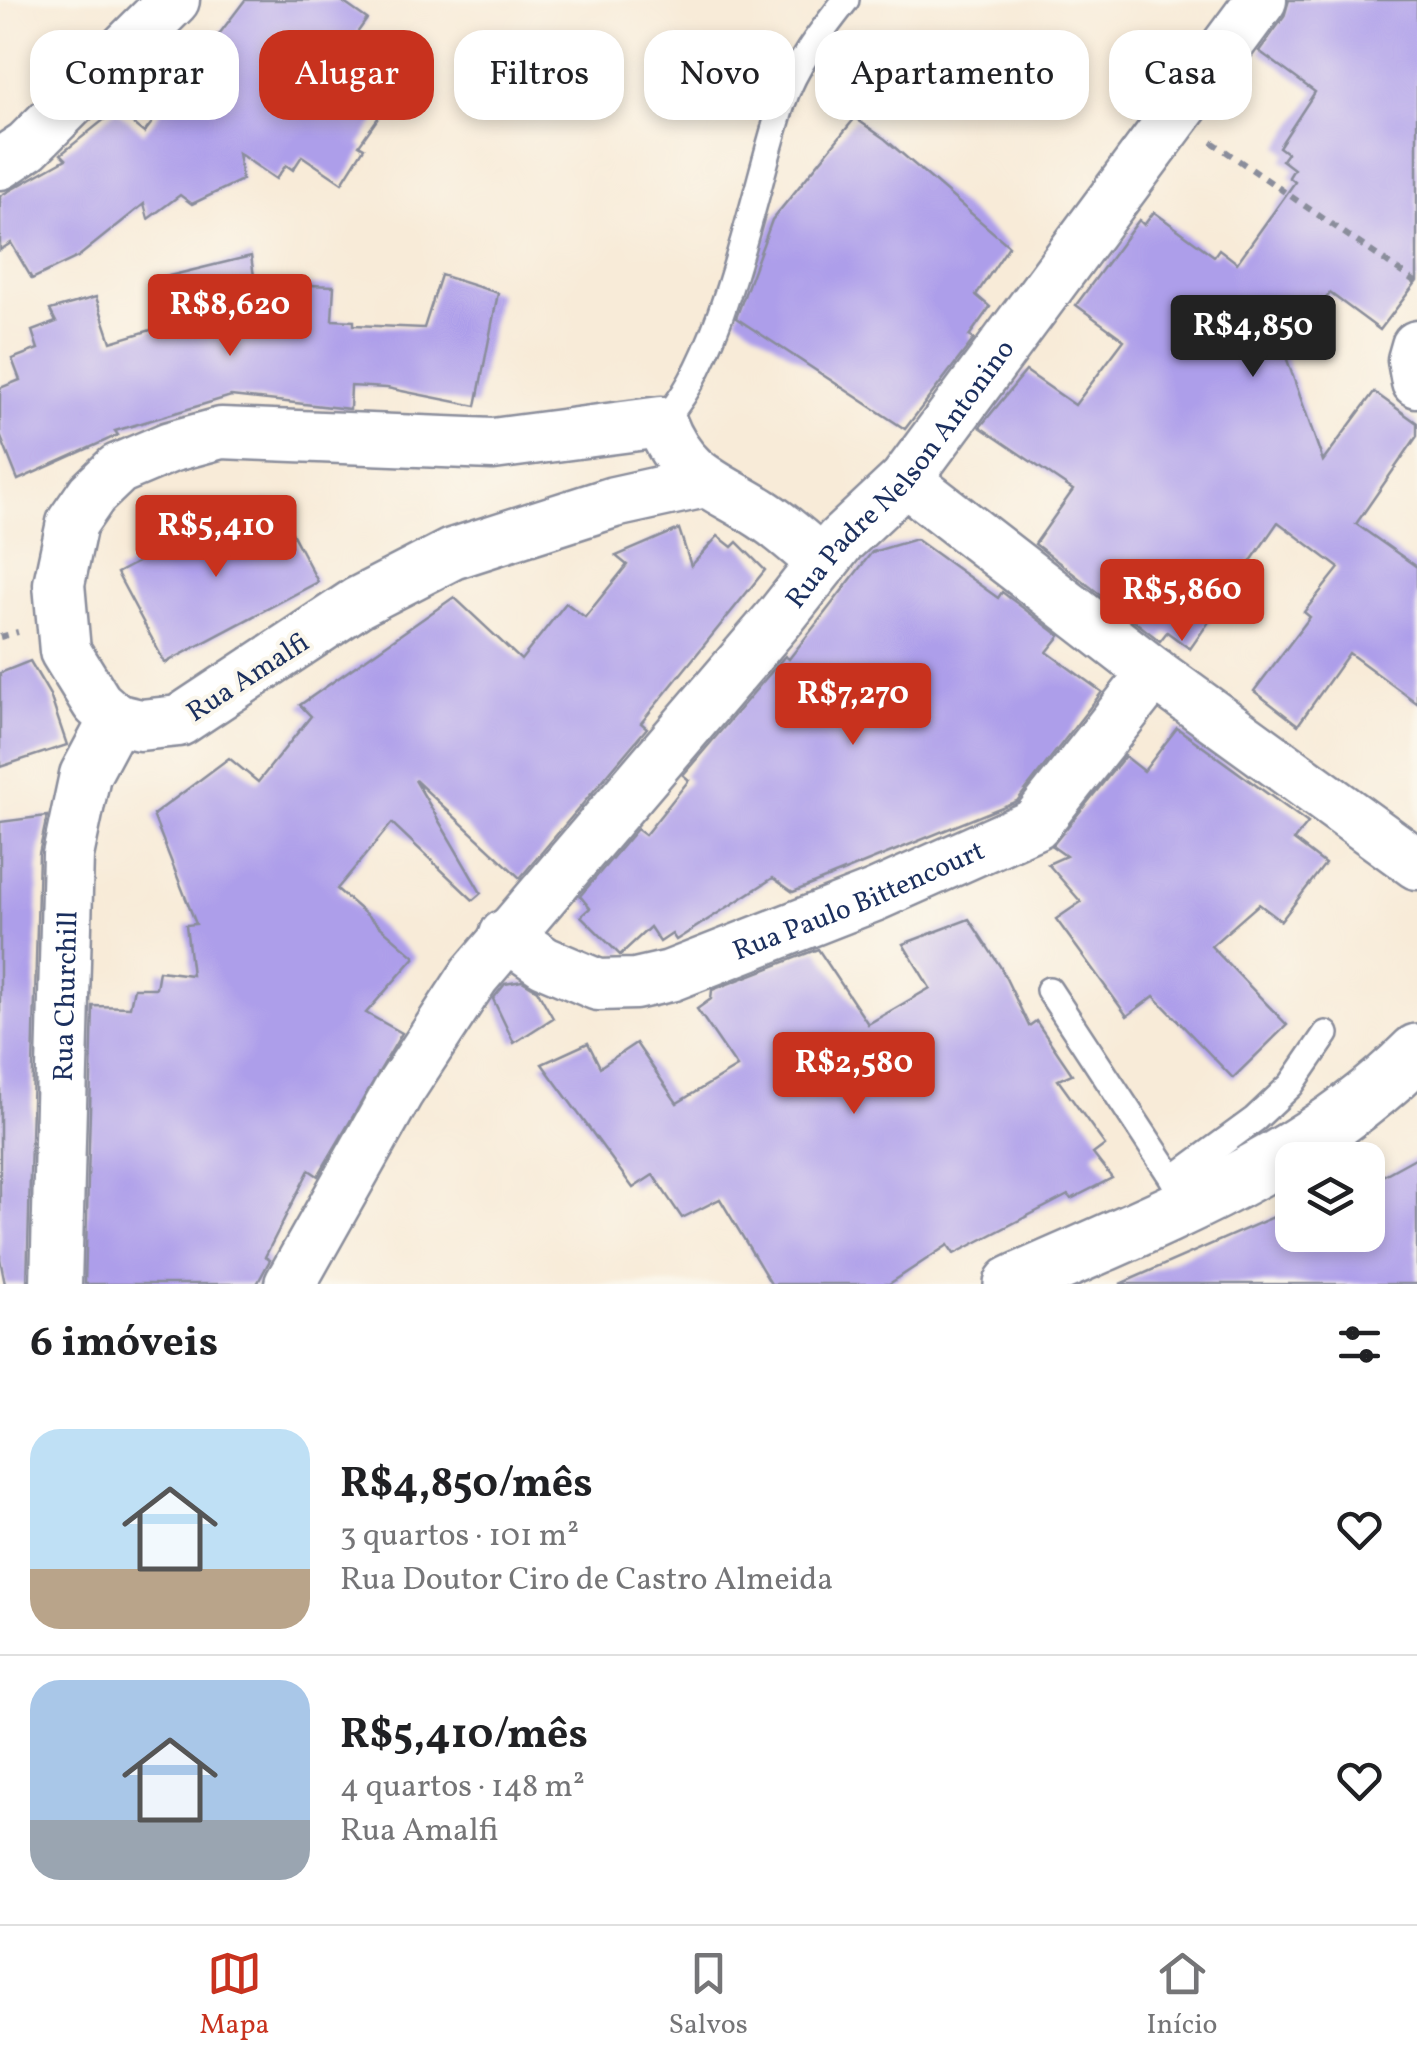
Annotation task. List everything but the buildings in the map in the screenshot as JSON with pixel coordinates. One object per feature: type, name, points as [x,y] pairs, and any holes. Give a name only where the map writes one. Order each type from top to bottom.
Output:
[{"type":"main road","points":[[1012,1284],[1182,1192],[1225,1189],[1408,1076]]},
{"type":"street","points":[[0,164],[27,146],[174,0]]},
{"type":"street","name":"Rua Padre Nelson Antonino","points":[[1239,30],[1261,0]]},
{"type":"street","name":"Rua Padre Nelson Antonino","points":[[290,1284],[332,1216],[398,1092],[505,935],[857,523],[905,480],[1172,120]]},
{"type":"street","points":[[1417,346],[1417,382]]},
{"type":"street","points":[[114,719],[97,703],[65,651],[59,584],[72,523],[92,494],[118,469],[221,433],[492,444],[661,422],[678,459],[705,482],[765,516],[823,563]]},
{"type":"street","points":[[905,480],[1154,673],[1417,864]]},
{"type":"street","name":"Rua Amalfi","points":[[114,719],[140,725],[178,721],[198,712],[357,603],[452,554],[614,502],[705,482]]},
{"type":"street","name":"Rua Paulo Bittencourt","points":[[505,935],[544,962],[598,985],[635,984],[670,976],[874,896],[1036,824],[1154,673]]},
{"type":"street","name":"Rua Churchill","points":[[56,1284],[68,855],[85,775],[114,719]]},
{"type":"lane","points":[[661,422],[682,397],[708,342],[729,286],[783,102],[803,59],[846,0]]},
{"type":"lane","points":[[1049,990],[1182,1192],[1292,1085],[1326,1034]]},
{"type":"path","points":[[1181,120],[1417,283]]}]
